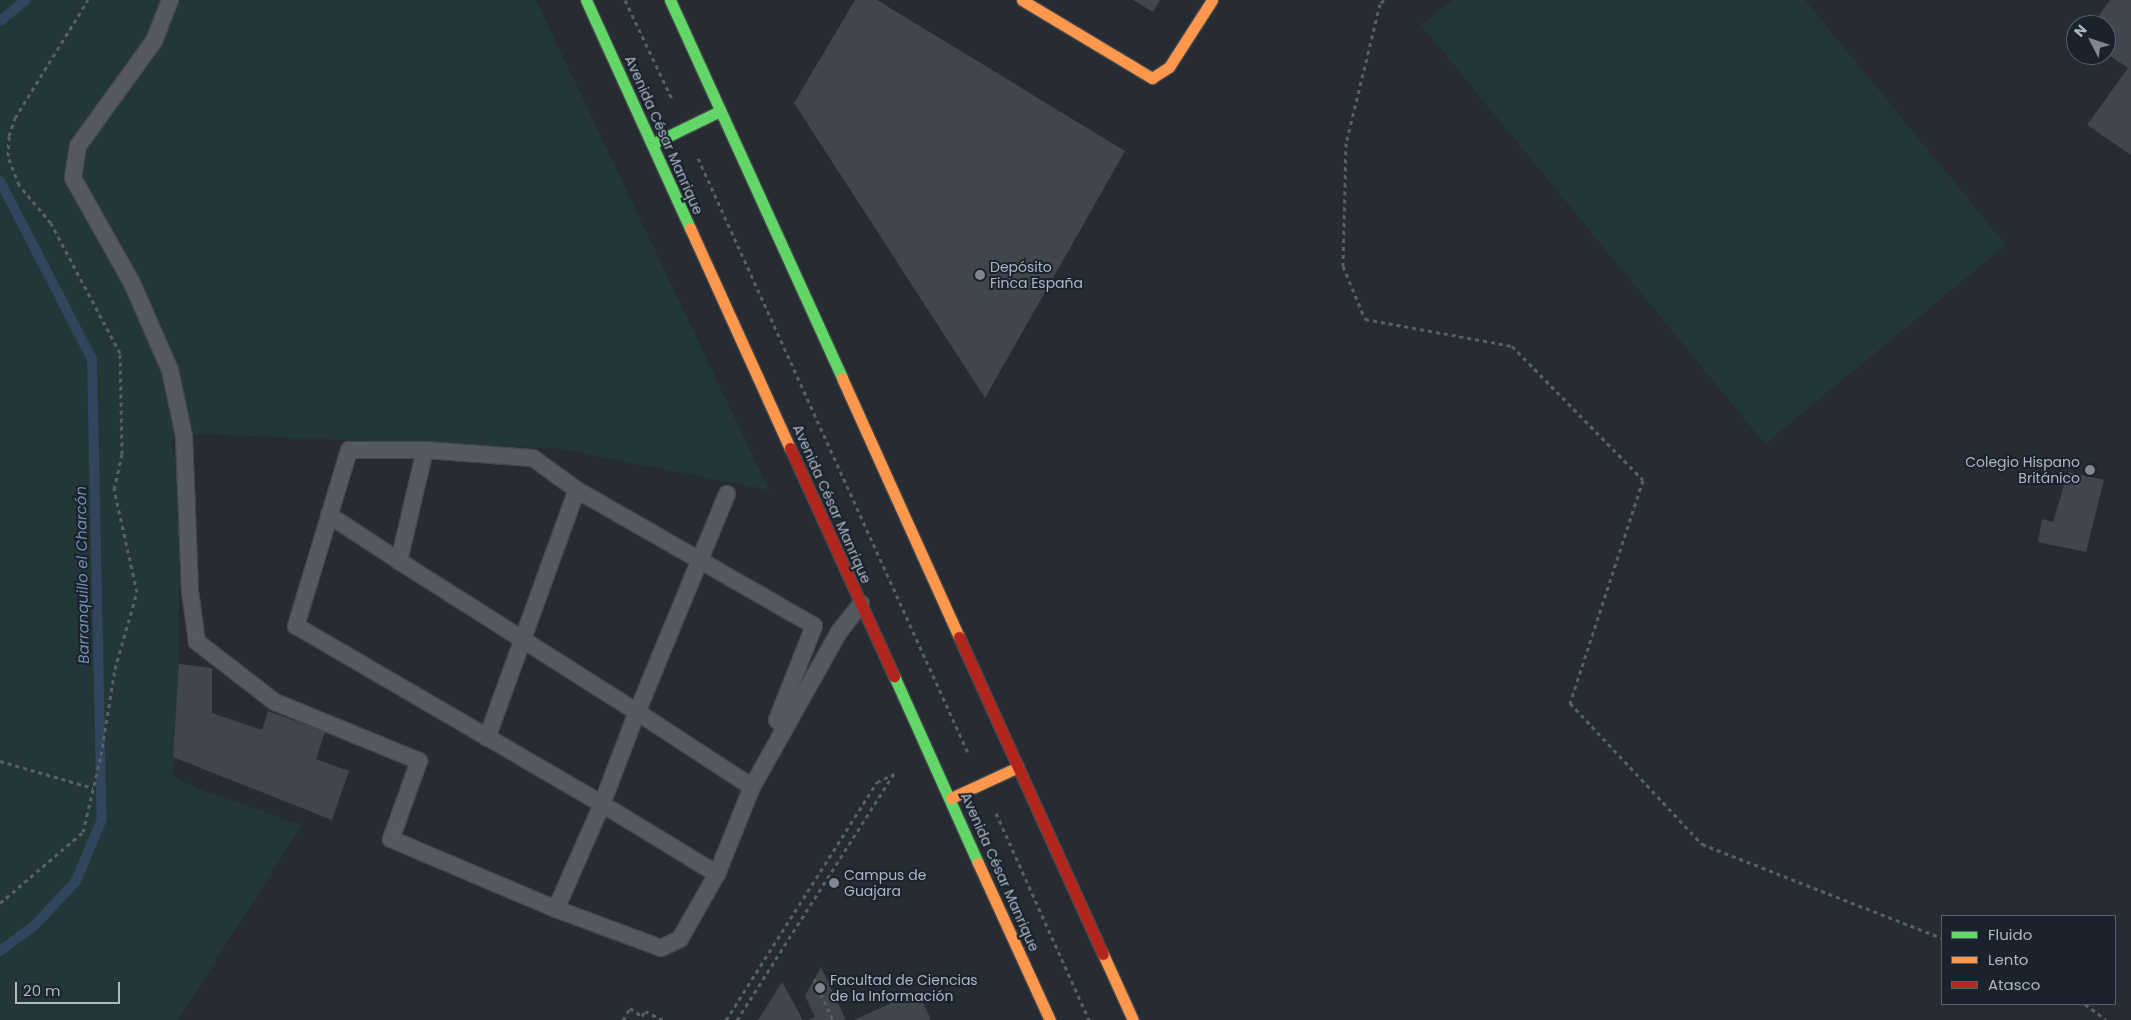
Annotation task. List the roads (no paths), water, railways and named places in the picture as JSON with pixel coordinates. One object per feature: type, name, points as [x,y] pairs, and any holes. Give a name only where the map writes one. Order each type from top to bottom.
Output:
[{"type":"street","name":"Avenida César Manrique","points":[[586,0],[1050,1020]]},
{"type":"street","points":[[670,0],[1133,1020]]},
{"type":"street","points":[[1022,0],[1152,78],[1169,67],[1212,0]]},
{"type":"street","points":[[652,144],[720,111]]},
{"type":"street","points":[[950,798],[1018,767]]},
{"type":"lane","points":[[170,0],[154,41],[78,146],[73,178],[132,283],[170,370],[184,436],[190,592],[196,642],[275,702],[419,760],[392,839],[556,909],[662,948],[680,939],[717,874],[752,786],[839,632],[861,604]]},
{"type":"lane","points":[[717,874],[602,804],[296,626],[348,450],[425,450],[533,458],[577,490],[700,558],[814,626],[777,720],[785,728]]},
{"type":"lane","points":[[399,562],[425,450]]},
{"type":"lane","points":[[488,738],[577,490]]},
{"type":"lane","points":[[556,909],[602,804],[637,712],[727,494]]},
{"type":"lane","points":[[329,515],[399,562],[752,786]]},
{"type":"waterway","name":"Barranquillo el Charcón","points":[[0,21],[26,0]]},
{"type":"waterway","name":"Barranquillo el Charcón","points":[[0,181],[92,359],[102,819],[76,881],[34,926],[0,951]]},
{"type":"place","name":"Depósito Finca España","points":[[980,275]]},
{"type":"place","name":"Colegio Hispano Británico","points":[[2090,470]]},
{"type":"place","name":"Campus de Guajara","points":[[834,883]]},
{"type":"place","name":"Facultad de Ciencias de la Información","points":[[820,988]]}]
